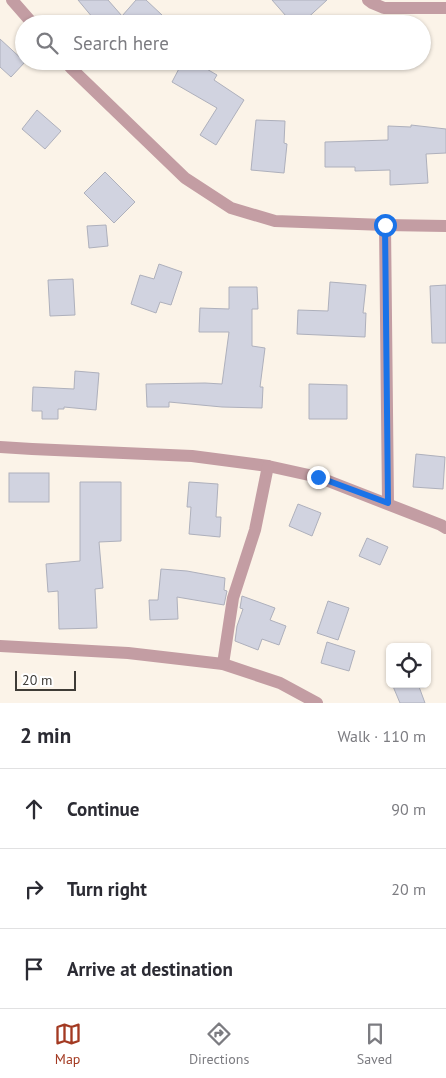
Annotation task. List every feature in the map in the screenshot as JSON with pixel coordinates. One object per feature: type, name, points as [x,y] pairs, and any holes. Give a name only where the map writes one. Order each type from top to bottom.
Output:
[{"type":"street","points":[[12,0],[25,15]]},
{"type":"street","points":[[368,0],[384,8],[446,8]]},
{"type":"street","points":[[73,70],[186,178],[231,208],[275,221],[446,226]]},
{"type":"street","points":[[385,225],[388,503]]},
{"type":"street","points":[[0,447],[192,456],[268,466],[318,477],[388,503],[446,528]]},
{"type":"street","points":[[223,664],[233,598],[255,530],[268,466]]},
{"type":"street","points":[[0,646],[128,653],[223,664],[280,684],[317,703]]},
{"type":"building","points":[[78,0],[108,0],[121,15],[90,15]]},
{"type":"building","points":[[136,0],[146,0],[162,15],[123,15]]},
{"type":"building","points":[[272,0],[327,0],[311,15],[285,15]]},
{"type":"building","points":[[0,39],[15,53],[15,70],[18,70],[11,77],[0,67]]},
{"type":"building","points":[[178,70],[208,70],[217,75],[214,80],[244,100],[216,145],[200,135],[217,108],[172,82]]},
{"type":"building","points":[[37,110],[61,131],[45,149],[22,129]]},
{"type":"building","points":[[256,120],[285,121],[284,143],[287,144],[284,173],[251,170]]},
{"type":"building","points":[[411,125],[446,129],[446,153],[426,154],[428,183],[390,185],[390,170],[355,171],[355,167],[325,167],[325,142],[388,140],[388,126],[411,127]]},
{"type":"building","points":[[105,172],[135,202],[114,223],[84,193]]},
{"type":"building","points":[[106,225],[108,246],[89,248],[87,226]]},
{"type":"building","points":[[159,264],[182,272],[171,305],[160,302],[156,313],[131,304],[140,275],[154,279]]},
{"type":"building","points":[[73,279],[75,315],[50,316],[48,280]]},
{"type":"building","points":[[330,282],[366,285],[363,313],[366,313],[365,337],[297,334],[298,310],[328,311]]},
{"type":"building","points":[[446,285],[446,343],[432,343],[430,286]]},
{"type":"building","points":[[229,287],[257,287],[258,309],[252,309],[252,346],[265,348],[260,387],[263,387],[262,408],[222,407],[169,402],[169,407],[147,407],[146,384],[222,384],[229,332],[199,332],[200,308],[229,309]]},
{"type":"building","points":[[75,371],[99,373],[96,410],[64,407],[64,409],[58,409],[58,419],[42,419],[42,411],[32,411],[33,387],[74,389]]},
{"type":"building","points":[[309,384],[347,385],[347,419],[309,419]]},
{"type":"building","points":[[416,454],[445,457],[443,489],[413,487]]},
{"type":"building","points":[[9,473],[49,473],[49,502],[9,502]]},
{"type":"building","points":[[80,482],[121,482],[121,541],[99,542],[103,588],[95,589],[97,628],[59,629],[58,591],[48,592],[46,564],[80,561]]},
{"type":"building","points":[[189,482],[218,484],[216,517],[221,517],[220,537],[189,534],[191,507],[187,507]]},
{"type":"building","points":[[298,504],[321,513],[312,536],[289,526]]},
{"type":"building","points":[[367,538],[388,547],[380,565],[359,556]]},
{"type":"building","points":[[161,569],[187,571],[225,578],[224,590],[227,591],[224,605],[177,597],[178,619],[150,620],[149,600],[158,600]]},
{"type":"building","points":[[242,596],[275,608],[270,620],[286,626],[279,645],[262,639],[258,650],[235,641],[237,626],[243,609],[240,608]]},
{"type":"building","points":[[328,601],[349,608],[338,640],[317,633]]},
{"type":"building","points":[[327,642],[355,651],[349,671],[321,663]]},
{"type":"building","points":[[394,688],[419,688],[425,703],[400,703]]},
{"type":"route","points":[[318,477],[388,503],[385,225]]}]
